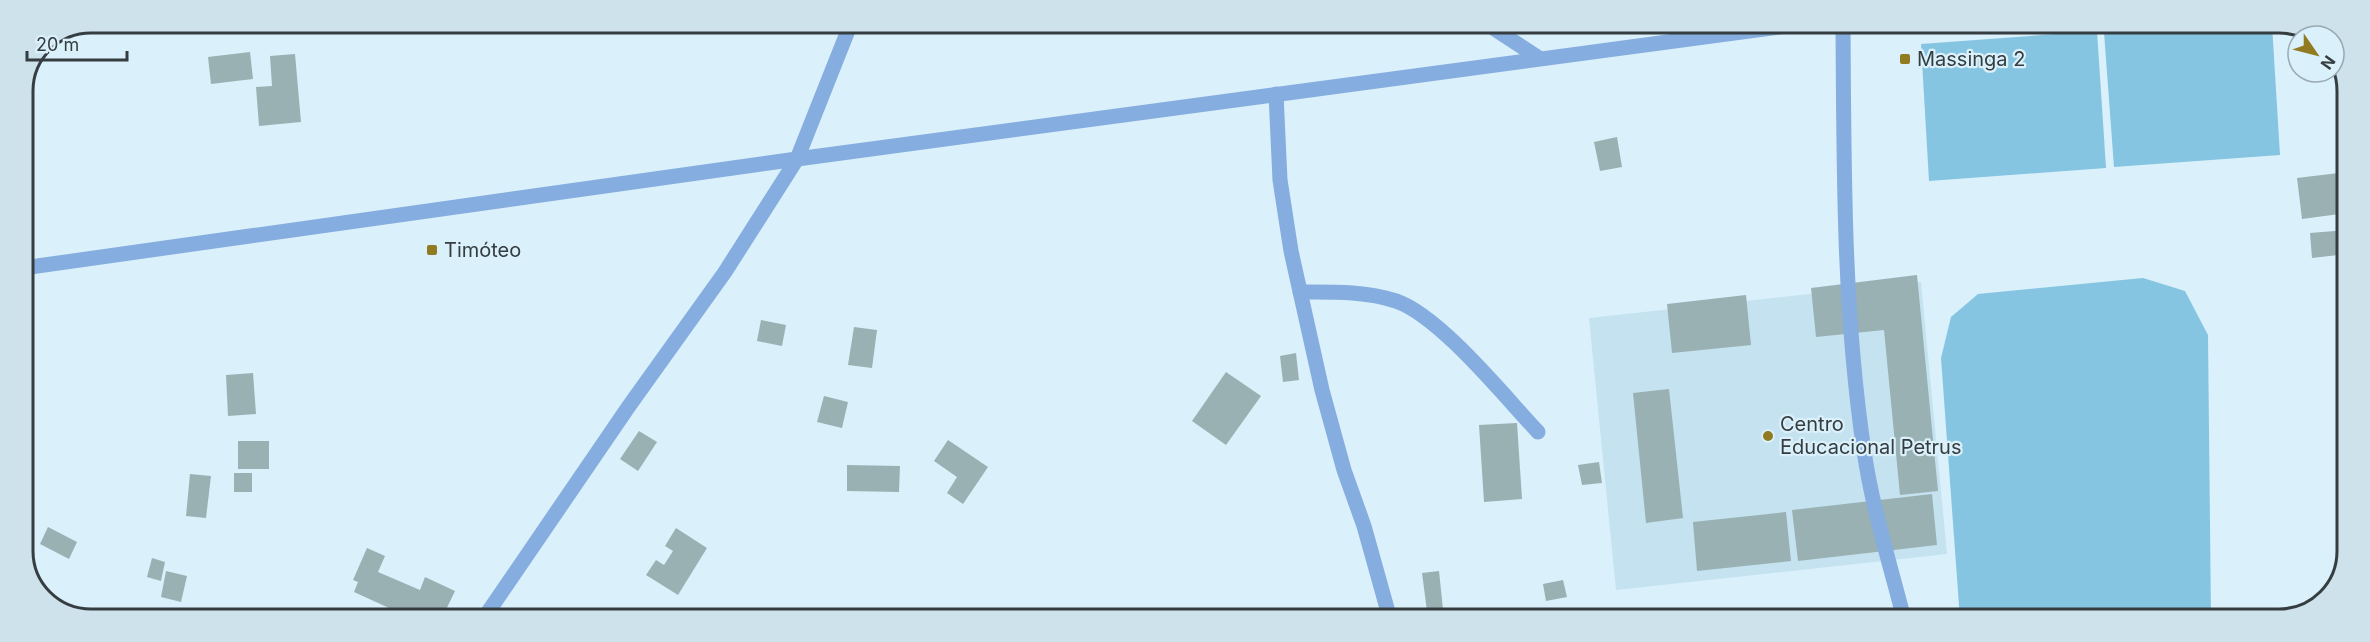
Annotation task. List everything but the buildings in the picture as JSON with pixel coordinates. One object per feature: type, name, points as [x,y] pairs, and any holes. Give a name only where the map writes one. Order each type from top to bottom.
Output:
[{"type":"street","points":[[489,609],[629,406],[725,272],[797,159],[847,33]]},
{"type":"street","points":[[1500,33],[1539,58]]},
{"type":"street","points":[[33,266],[797,159],[1732,33]]},
{"type":"street","points":[[1843,33],[1845,191],[1850,317],[1864,452],[1902,609]]},
{"type":"street","points":[[1276,94],[1280,180],[1291,251],[1338,447],[1364,526],[1387,609]]},
{"type":"street","points":[[1300,292],[1358,292],[1398,302],[1416,312],[1466,354],[1538,432]]},
{"type":"shaded area","points":[[2097,33],[2106,168],[1929,181],[1921,44]]},
{"type":"shaded area","points":[[2104,33],[2272,33],[2280,155],[2114,167]]},
{"type":"shaded area","points":[[2143,278],[2185,291],[2208,335],[2211,609],[1959,609],[1941,358],[1951,317],[1978,294]]},
{"type":"shaded area","name":"Centro Educacional Petrus","points":[[1921,282],[1947,554],[1616,590],[1589,318]]},
{"type":"place","name":"Massinga 2","points":[[1905,59]]},
{"type":"place","name":"Timóteo","points":[[432,250]]},
{"type":"place","name":"Centro Educacional Petrus","points":[[1768,436]]}]
